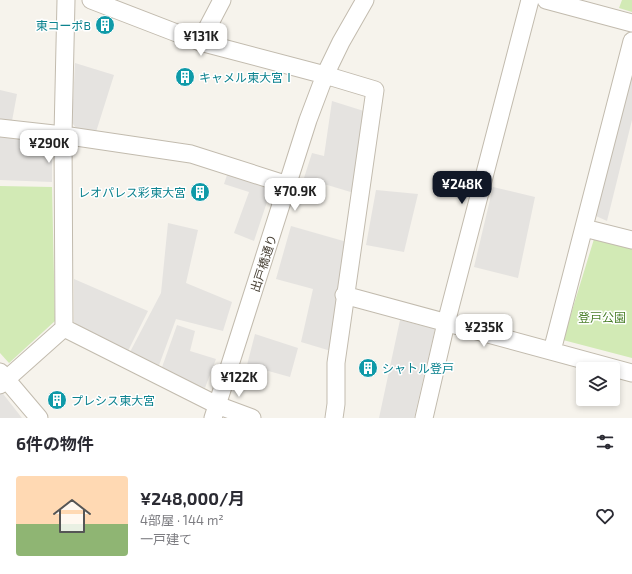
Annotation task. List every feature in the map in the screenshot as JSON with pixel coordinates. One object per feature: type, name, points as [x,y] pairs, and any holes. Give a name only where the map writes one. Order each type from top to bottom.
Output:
[{"type":"street","points":[[64,328],[63,135],[66,0]]},
{"type":"street","points":[[91,0],[200,42],[325,75],[375,90],[344,295],[336,363],[336,404],[334,418]]},
{"type":"street","points":[[200,42],[222,0]]},
{"type":"street","name":"出戸橋通り","points":[[215,412],[308,120],[325,75],[364,0]]},
{"type":"street","points":[[425,418],[446,323],[530,0]]},
{"type":"street","points":[[546,0],[632,23]]},
{"type":"street","points":[[552,351],[632,40]]},
{"type":"street","points":[[0,128],[63,135],[191,154],[288,184]]},
{"type":"street","points":[[584,228],[632,240]]},
{"type":"street","points":[[344,295],[632,372]]},
{"type":"street","points":[[39,418],[2,379],[64,328]]},
{"type":"street","points":[[64,328],[215,412],[252,418]]},
{"type":"green space","points":[[622,0],[632,0],[632,12],[619,8]]},
{"type":"green space","points":[[0,186],[52,187],[55,321],[9,363],[0,353]]},
{"type":"green space","name":"登戸公園","points":[[594,239],[632,248],[632,358],[563,340]]},
{"type":"shaded area","points":[[75,63],[114,75],[96,132],[77,129],[72,123]]},
{"type":"shaded area","points":[[632,71],[632,120],[607,221],[596,216]]},
{"type":"shaded area","points":[[0,90],[17,94],[12,121],[0,119]]},
{"type":"shaded area","points":[[332,101],[367,112],[354,193],[304,178],[312,153],[324,156]]},
{"type":"shaded area","points":[[0,134],[47,142],[52,146],[52,182],[0,180]]},
{"type":"shaded area","points":[[228,172],[266,184],[270,193],[254,241],[234,233],[249,192],[224,184]]},
{"type":"shaded area","points":[[493,187],[535,197],[518,278],[474,267]]},
{"type":"shaded area","points":[[376,190],[418,194],[404,252],[366,245]]},
{"type":"shaded area","points":[[168,223],[198,230],[186,283],[232,302],[223,331],[176,319],[158,368],[130,352],[161,293]]},
{"type":"shaded area","points":[[291,226],[347,242],[331,351],[301,342],[313,289],[276,279]]},
{"type":"shaded area","points":[[74,279],[148,311],[128,351],[81,328],[74,322]]},
{"type":"shaded area","points":[[400,320],[435,329],[414,418],[379,418]]},
{"type":"shaded area","points":[[177,325],[195,331],[190,351],[216,359],[205,388],[161,370]]},
{"type":"shaded area","points":[[255,334],[298,348],[290,377],[247,365]]},
{"type":"shaded area","points":[[0,390],[22,418],[0,418]]},
{"type":"place","name":"東コーポB","points":[[105,25]]},
{"type":"place","name":"キャメル東大宮Ⅰ","points":[[185,77]]},
{"type":"place","name":"レオパレス彩東大宮","points":[[200,192]]},
{"type":"place","name":"シャトル登戸","points":[[368,368]]},
{"type":"place","name":"プレシス東大宮","points":[[57,400]]}]
